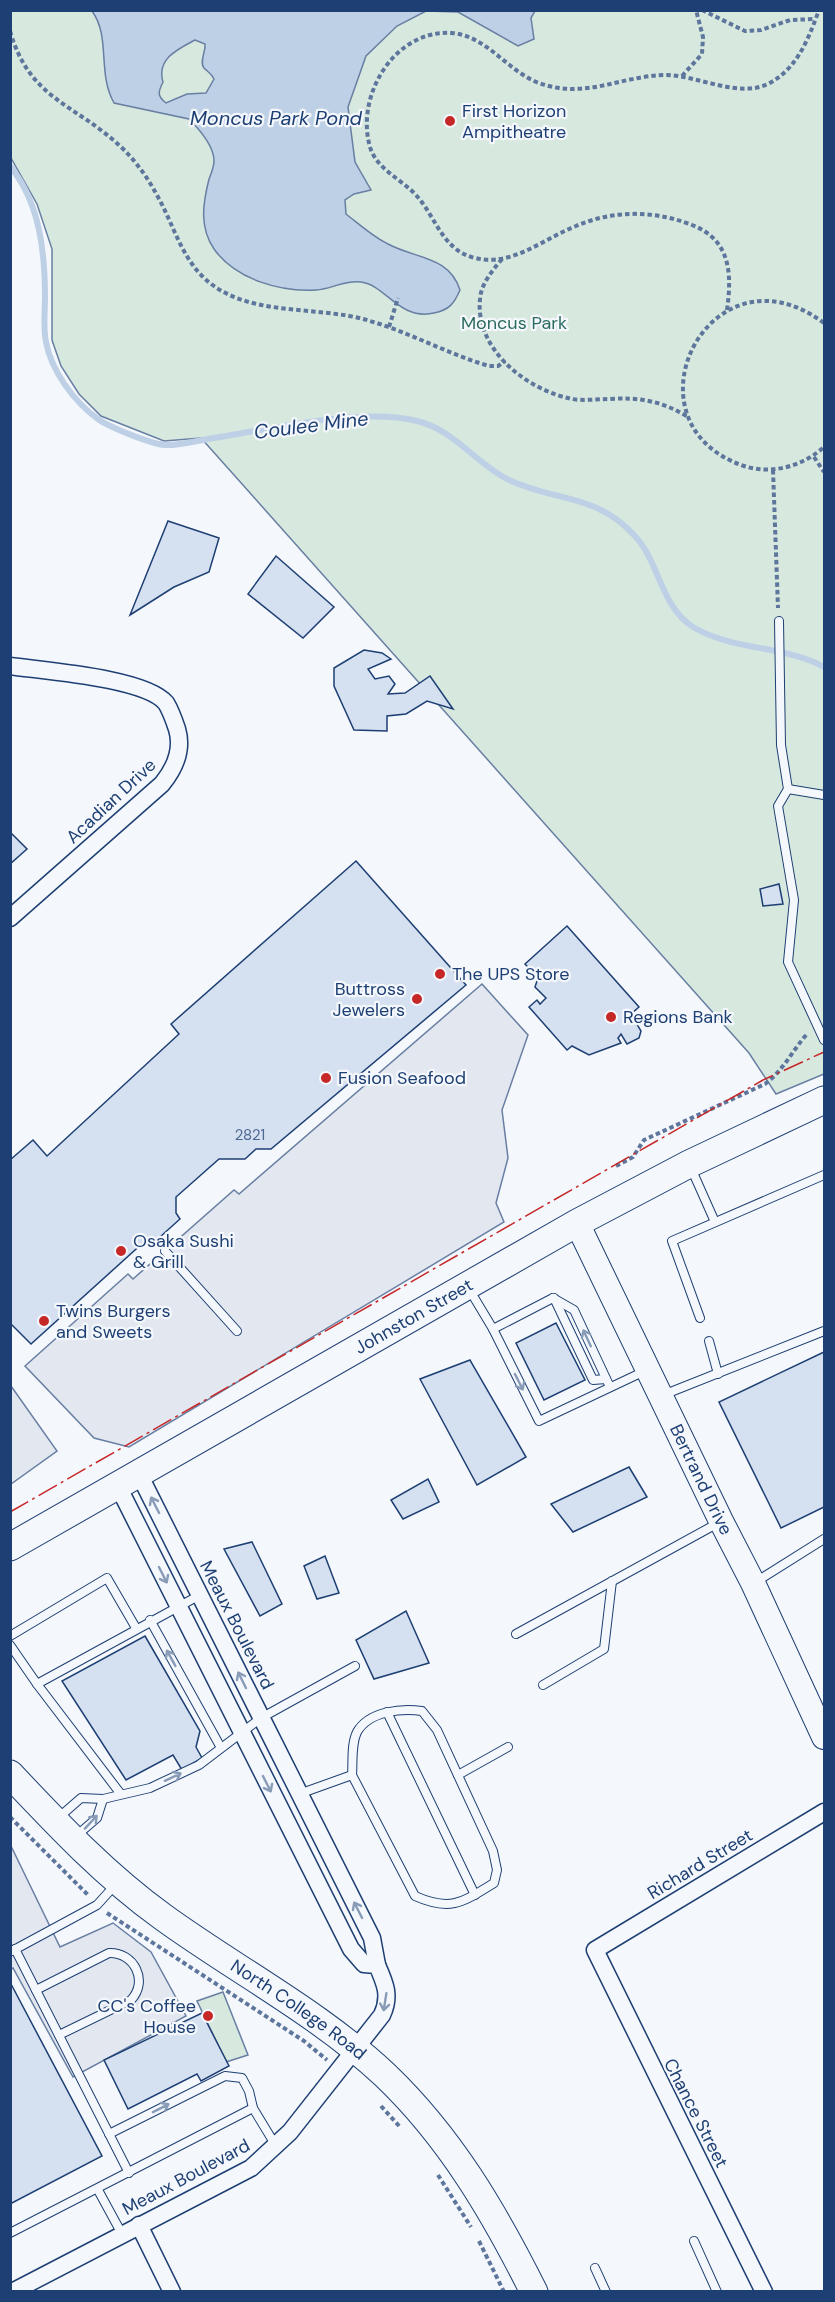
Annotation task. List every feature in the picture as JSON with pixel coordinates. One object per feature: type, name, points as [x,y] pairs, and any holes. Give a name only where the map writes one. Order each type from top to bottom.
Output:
[{"type":"main road","name":"Johnston Street","points":[[10,1547],[577,1223],[689,1164],[825,1100]]},
{"type":"main road","name":"Bertrand Drive","points":[[577,1223],[753,1583],[823,1732]]},
{"type":"main road","name":"North College Road","points":[[11,1777],[119,1882],[161,1916],[296,2006],[347,2059],[414,2106],[448,2146],[472,2180],[504,2233],[534,2292]]},
{"type":"street","name":"Acadian Drive","points":[[10,666],[143,688],[165,702],[173,716],[178,754],[172,773],[162,784],[10,918]]},
{"type":"street","name":"Meaux Boulevard","points":[[12,2292],[251,2168],[276,2146],[347,2059],[387,2005],[385,1983],[377,1965],[372,1938],[200,1595],[129,1480]]},
{"type":"street","points":[[129,1480],[177,1605],[351,1949],[364,1964],[377,1965]]},
{"type":"street","points":[[278,1805],[299,1794]]},
{"type":"street","name":"Richard Street","points":[[595,1950],[825,1812]]},
{"type":"street","name":"Chance Street","points":[[595,1950],[764,2292]]},
{"type":"street","points":[[139,2225],[172,2292]]},
{"type":"lane","points":[[779,621],[781,745],[788,789],[778,806],[794,900],[788,962],[825,1040]]},
{"type":"lane","points":[[788,789],[825,795]]},
{"type":"lane","points":[[689,1164],[715,1222]]},
{"type":"lane","points":[[700,1318],[672,1241],[825,1175]]},
{"type":"lane","points":[[165,1251],[237,1331]]},
{"type":"lane","points":[[468,1286],[493,1329],[539,1421],[608,1383],[647,1370]]},
{"type":"lane","points":[[493,1329],[554,1298],[574,1310],[608,1383]]},
{"type":"lane","points":[[660,1396],[825,1331]]},
{"type":"lane","points":[[709,1341],[718,1374]]},
{"type":"lane","points":[[516,1634],[721,1521]]},
{"type":"lane","points":[[753,1583],[825,1539]]},
{"type":"lane","points":[[10,1636],[107,1578],[136,1628]]},
{"type":"lane","points":[[543,1686],[604,1649],[612,1581]]},
{"type":"lane","points":[[38,1684],[177,1605],[200,1595]]},
{"type":"lane","points":[[150,1620],[220,1746]]},
{"type":"lane","points":[[10,1645],[120,1794]]},
{"type":"lane","points":[[63,1830],[81,1798],[103,1799],[150,1788],[199,1765],[220,1746],[261,1718],[355,1666]]},
{"type":"lane","points":[[395,1709],[422,1711],[437,1730],[493,1851],[497,1870],[494,1883],[460,1904],[433,1904],[415,1896],[352,1775],[353,1744],[358,1730],[387,1712],[395,1709]]},
{"type":"lane","points":[[387,1712],[475,1894]]},
{"type":"lane","points":[[458,1775],[508,1747]]},
{"type":"lane","points":[[299,1794],[352,1775]]},
{"type":"lane","points":[[63,1830],[97,1818],[103,1799]]},
{"type":"lane","points":[[119,1882],[98,1904],[13,1950],[36,1990],[129,2173]]},
{"type":"lane","points":[[36,1990],[109,1953],[121,1953],[131,1959],[141,1982],[138,1992],[131,2000],[59,2035]]},
{"type":"lane","points":[[109,2134],[225,2076],[242,2078],[249,2091],[253,2108],[276,2146]]},
{"type":"lane","points":[[10,2233],[98,2190],[253,2108]]},
{"type":"lane","points":[[98,2190],[122,2234]]},
{"type":"lane","points":[[694,2241],[717,2292]]},
{"type":"lane","points":[[595,2268],[606,2292]]},
{"type":"path","points":[[682,76],[702,54],[704,38],[696,10]]},
{"type":"path","points":[[702,10],[745,31],[761,30],[790,20],[815,19]]},
{"type":"path","points":[[727,310],[731,276],[729,263],[721,246],[695,225],[662,216],[631,214],[595,219],[502,259],[473,258],[450,245],[414,193],[375,158],[370,147],[368,116],[376,84],[392,57],[420,37],[438,33],[471,37],[525,77],[553,88],[589,89],[656,76],[682,76],[749,89],[764,86],[789,69],[799,57],[819,10]]},
{"type":"path","points":[[10,31],[17,53],[28,73],[49,96],[120,145],[143,170],[159,198],[186,257],[220,291],[263,306],[340,313],[389,327],[478,363],[498,366],[505,361]]},
{"type":"path","points":[[502,259],[489,277],[480,298],[483,328],[489,345],[505,361],[541,387],[563,396],[584,400],[641,398],[658,402],[688,418]]},
{"type":"path","points":[[389,327],[398,298]]},
{"type":"path","points":[[825,323],[806,309],[780,301],[753,301],[727,310],[708,324],[693,342],[685,364],[682,387],[688,418],[710,448],[729,461],[750,468],[773,470],[793,466],[814,457],[825,447]]},
{"type":"path","points":[[814,457],[825,472]]},
{"type":"path","points":[[773,470],[779,621]]},
{"type":"path","points":[[616,1166],[633,1157],[644,1140],[765,1084],[778,1074],[791,1052],[819,1025]]},
{"type":"path","points":[[10,1817],[107,1913],[304,2041],[347,2059]]},
{"type":"path","points":[[377,2102],[408,2136]]},
{"type":"path","points":[[435,2171],[476,2235],[504,2292]]},
{"type":"green space","name":"Moncus Park","points":[[10,11],[824,11],[824,1074],[776,1094],[749,1053],[201,438],[164,441],[101,416],[79,394],[61,366],[52,340],[52,249],[37,204],[11,158]]},
{"type":"green space","points":[[223,1992],[248,2055],[226,2062],[197,2001]]},
{"type":"shaded area","points":[[482,984],[528,1035],[502,1110],[508,1158],[496,1203],[504,1222],[129,1447],[94,1438],[25,1366],[128,1274],[133,1279],[234,1190],[239,1194]]},
{"type":"shaded area","points":[[11,1386],[57,1451],[10,1484]]},
{"type":"shaded area","points":[[10,1844],[60,1947],[113,1923],[151,1952],[186,2016],[73,2077],[13,1968],[11,1969]]},
{"type":"water","name":"Moncus Park Pond","points":[[92,11],[426,11],[397,26],[366,56],[348,107],[355,162],[371,190],[354,194],[345,200],[346,214],[382,241],[440,264],[455,279],[460,290],[453,303],[439,312],[422,314],[411,312],[378,289],[361,282],[349,282],[316,290],[288,289],[260,282],[234,269],[214,249],[204,224],[205,197],[214,161],[209,144],[189,119],[114,103],[106,80],[103,44],[98,21]],"holes":[[[195,40],[205,44],[203,66],[214,79],[206,93],[187,94],[166,103],[159,94],[166,61],[176,51]]]},
{"type":"water","points":[[426,11],[535,11],[531,18],[534,39],[518,46],[458,12]]},
{"type":"building","points":[[168,521],[219,538],[209,572],[174,587],[130,615]]},
{"type":"building","points":[[276,556],[334,607],[303,638],[248,594]]},
{"type":"building","points":[[364,650],[382,653],[391,659],[368,669],[375,679],[389,676],[395,684],[388,694],[405,693],[430,676],[453,709],[427,701],[406,714],[387,716],[387,731],[354,730],[334,686],[334,668]]},
{"type":"building","points":[[10,832],[27,849],[10,864]]},
{"type":"building","points":[[356,861],[466,985],[271,1149],[256,1149],[245,1159],[219,1159],[176,1197],[176,1213],[180,1219],[150,1246],[145,1241],[31,1344],[10,1323],[10,1160],[33,1140],[47,1156],[179,1034],[171,1024]]},
{"type":"building","points":[[779,884],[783,904],[763,906],[760,889]]},
{"type":"building","points":[[567,926],[639,1007],[631,1014],[641,1031],[639,1038],[627,1044],[621,1034],[618,1038],[621,1043],[589,1055],[572,1046],[567,1050],[529,1007],[537,1000],[540,1004],[546,998],[535,987],[538,978],[525,964]]},
{"type":"building","points":[[556,1323],[585,1380],[544,1400],[516,1343]]},
{"type":"building","points":[[824,1352],[824,1507],[781,1528],[719,1402]]},
{"type":"building","points":[[470,1360],[526,1457],[477,1485],[420,1379]]},
{"type":"building","points":[[629,1467],[647,1497],[573,1532],[551,1504]]},
{"type":"building","points":[[428,1479],[439,1502],[403,1519],[391,1500]]},
{"type":"building","points":[[252,1542],[282,1604],[260,1616],[224,1549]]},
{"type":"building","points":[[325,1556],[339,1593],[317,1599],[304,1566]]},
{"type":"building","points":[[406,1611],[429,1663],[374,1679],[356,1640]]},
{"type":"building","points":[[145,1636],[200,1731],[196,1747],[202,1758],[182,1770],[173,1755],[126,1780],[62,1681]]},
{"type":"building","points":[[10,1985],[102,2156],[10,2204]]},
{"type":"building","points":[[202,2013],[229,2066],[201,2081],[197,2074],[128,2109],[104,2060]]},
{"type":"waterway","name":"Coulee Mine","points":[[10,166],[28,196],[39,229],[44,263],[45,331],[49,353],[58,374],[72,395],[98,419],[120,430],[165,445],[183,444],[317,421],[370,416],[395,417],[431,425],[454,439],[509,480],[589,505],[619,521],[643,546],[674,608],[693,627],[708,635],[792,655],[824,667]]},
{"type":"power","points":[[10,1512],[763,1080],[824,1052]]},
{"type":"place","name":"First Horizon Ampitheatre","points":[[450,121]]},
{"type":"place","name":"The UPS Store","points":[[440,974]]},
{"type":"place","name":"Buttross Jewelers","points":[[417,999]]},
{"type":"place","name":"Regions Bank","points":[[611,1017]]},
{"type":"place","name":"Fusion Seafood","points":[[326,1078]]},
{"type":"place","name":"Osaka Sushi & Grill","points":[[121,1251]]},
{"type":"place","name":"Twins Burgers and Sweets","points":[[44,1321]]},
{"type":"place","name":"CC's Coffee House","points":[[208,2016]]}]
